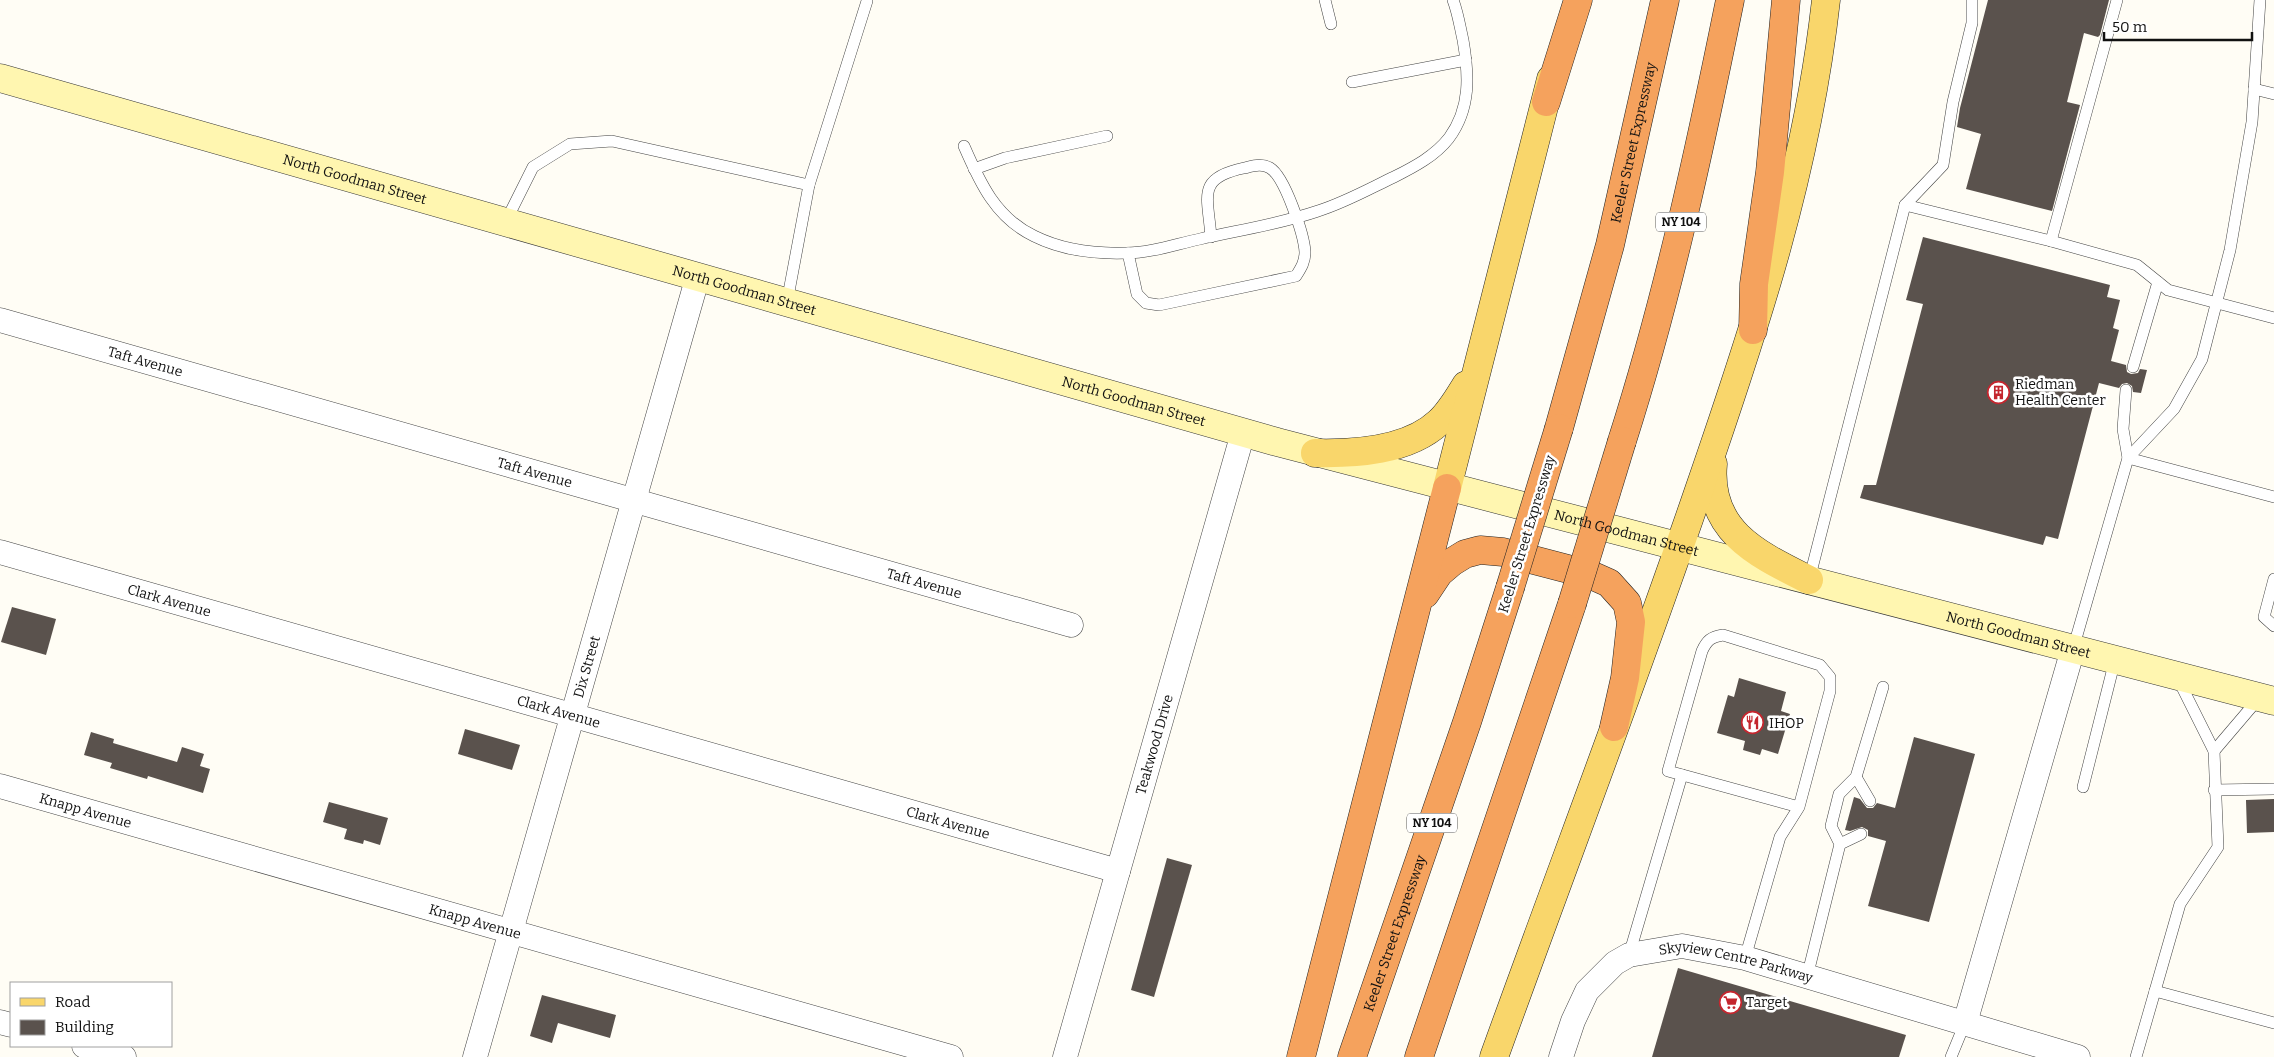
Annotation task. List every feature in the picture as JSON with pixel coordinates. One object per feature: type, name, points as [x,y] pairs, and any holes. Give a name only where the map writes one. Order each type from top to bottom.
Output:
[{"type":"highway","points":[[1546,102],[1578,0]]},
{"type":"highway","name":"Keeler Street Expressway","points":[[1352,1057],[1464,731],[1559,428],[1612,236],[1665,0]]},
{"type":"highway","name":"NY 104","points":[[1419,1057],[1572,604],[1622,441],[1676,242],[1702,135],[1730,0]]},
{"type":"highway","points":[[1753,330],[1754,284],[1770,172],[1786,0]]},
{"type":"highway","points":[[1301,1057],[1448,488]]},
{"type":"highway","points":[[1413,620],[1423,598],[1439,573],[1452,562],[1473,552],[1488,550],[1503,552],[1604,580],[1624,598],[1630,609],[1631,622],[1625,678],[1614,727]]},
{"type":"main road","points":[[1448,488],[1570,0]]},
{"type":"main road","points":[[1494,1057],[1679,547],[1753,330],[1781,235],[1800,155],[1817,67],[1826,0]]},
{"type":"main road","name":"North Goodman Street","points":[[0,78],[1315,453],[2267,699]]},
{"type":"main road","points":[[1315,453],[1342,453],[1381,447],[1405,442],[1428,431],[1450,409],[1481,354]]},
{"type":"main road","points":[[1716,440],[1712,480],[1714,500],[1721,517],[1737,535],[1753,548],[1809,580]]},
{"type":"street","name":"Dix Street","points":[[474,1057],[698,276]]},
{"type":"street","name":"Taft Avenue","points":[[0,320],[634,499],[1070,625]]},
{"type":"street","name":"Teakwood Drive","points":[[1065,1057],[1243,433]]},
{"type":"street","name":"Clark Avenue","points":[[0,552],[1118,871]]},
{"type":"street","points":[[1965,1023],[2073,649]]},
{"type":"street","name":"Knapp Avenue","points":[[0,786],[950,1057]]},
{"type":"street","name":"Skyview Centre Parkway","points":[[1561,1057],[1573,1021],[1587,991],[1615,963],[1630,955],[1682,946],[1745,958],[2078,1057]]},
{"type":"street","points":[[88,1047],[124,1057]]},
{"type":"lane","points":[[1325,0],[1331,24]]},
{"type":"lane","points":[[964,146],[974,169],[995,206],[1010,221],[1033,236],[1050,243],[1098,253],[1128,253],[1296,217],[1324,209],[1366,191],[1403,172],[1438,150],[1454,130],[1464,109],[1468,83],[1458,14],[1453,0]]},
{"type":"lane","points":[[1809,580],[1905,205],[1943,165],[1953,102],[1972,23],[1972,0]]},
{"type":"lane","points":[[2051,240],[2116,0]]},
{"type":"lane","points":[[2128,458],[2174,410],[2202,360],[2230,250],[2252,122],[2260,0]]},
{"type":"lane","points":[[788,302],[809,186],[867,1]]},
{"type":"lane","points":[[1352,82],[1466,60]]},
{"type":"lane","points":[[2254,89],[2274,94]]},
{"type":"lane","points":[[974,169],[1005,158],[1107,136]]},
{"type":"lane","points":[[506,221],[533,167],[570,144],[612,141],[809,186]]},
{"type":"lane","points":[[1128,253],[1137,294],[1146,303],[1159,305],[1296,276],[1304,265],[1305,251],[1296,217],[1280,177],[1270,168],[1259,165],[1224,172],[1212,180],[1208,194],[1211,236]]},
{"type":"lane","points":[[1905,205],[2051,240],[2137,265],[2168,290],[2274,318]]},
{"type":"lane","points":[[2133,367],[2158,282]]},
{"type":"lane","points":[[2073,649],[2128,458],[2123,429],[2126,390]]},
{"type":"lane","points":[[2128,458],[2274,497]]},
{"type":"lane","points":[[2274,579],[2264,617],[2274,626]]},
{"type":"lane","points":[[1745,958],[1780,837],[1800,807],[1830,691],[1830,677],[1820,665],[1723,635],[1714,636],[1707,641],[1702,651],[1668,772],[1800,807]]},
{"type":"lane","points":[[2083,786],[2115,660]]},
{"type":"lane","points":[[2136,1057],[2180,904],[2218,847],[2214,790],[2214,751],[2177,676]]},
{"type":"lane","points":[[1806,977],[1840,844],[1831,826],[1839,794],[1856,778],[1883,687]]},
{"type":"lane","points":[[2214,751],[2267,699]]},
{"type":"lane","points":[[1630,955],[1682,775]]},
{"type":"lane","points":[[1856,778],[1870,801]]},
{"type":"lane","points":[[2214,790],[2274,789]]},
{"type":"lane","points":[[1840,844],[1861,834]]},
{"type":"lane","points":[[2155,991],[2274,1023]]},
{"type":"lane","points":[[1951,1057],[1965,1023]]},
{"type":"building","points":[[1988,0],[2109,0],[2100,35],[2098,37],[2084,33],[2067,102],[2080,105],[2052,211],[1966,189],[1981,134],[1957,127],[1960,108]]},
{"type":"building","name":"Riedman Health Center","points":[[1923,237],[2110,285],[2107,297],[2120,300],[2113,328],[2119,330],[2111,361],[2126,365],[2127,372],[2131,374],[2138,373],[2140,369],[2147,370],[2141,393],[2133,392],[2132,386],[2127,383],[2122,384],[2119,388],[2099,383],[2058,539],[2046,536],[2043,545],[1860,498],[1864,485],[1876,485],[1923,304],[1906,300]]},
{"type":"building","points":[[12,607],[56,619],[46,655],[1,642]]},
{"type":"building","name":"IHOP","points":[[1739,678],[1786,692],[1781,711],[1790,714],[1778,754],[1762,749],[1760,755],[1743,750],[1745,741],[1717,733],[1728,695],[1734,697]]},
{"type":"building","points":[[465,729],[520,745],[512,770],[458,754]]},
{"type":"building","points":[[91,732],[114,739],[113,743],[177,762],[182,747],[204,754],[200,766],[210,769],[203,793],[148,776],[147,779],[110,768],[112,763],[84,755]]},
{"type":"building","points":[[1914,737],[1975,754],[1929,922],[1868,906],[1886,841],[1868,836],[1868,830],[1862,827],[1850,831],[1845,830],[1854,797],[1860,799],[1867,808],[1873,808],[1877,803],[1895,808]]},
{"type":"building","points":[[2274,799],[2274,832],[2247,833],[2246,800]]},
{"type":"building","points":[[329,802],[388,818],[380,845],[364,840],[363,844],[344,839],[347,829],[323,822]]},
{"type":"building","points":[[1167,858],[1192,865],[1154,997],[1131,990]]},
{"type":"building","name":"Target","points":[[1678,968],[1906,1035],[1899,1057],[1652,1057]]},
{"type":"building","points":[[542,995],[616,1015],[610,1038],[558,1023],[552,1043],[530,1036]]},
{"type":"place","name":"Riedman Health Center","points":[[1999,392]]},
{"type":"place","name":"IHOP","points":[[1753,723]]},
{"type":"place","name":"Target","points":[[1730,1002]]}]
